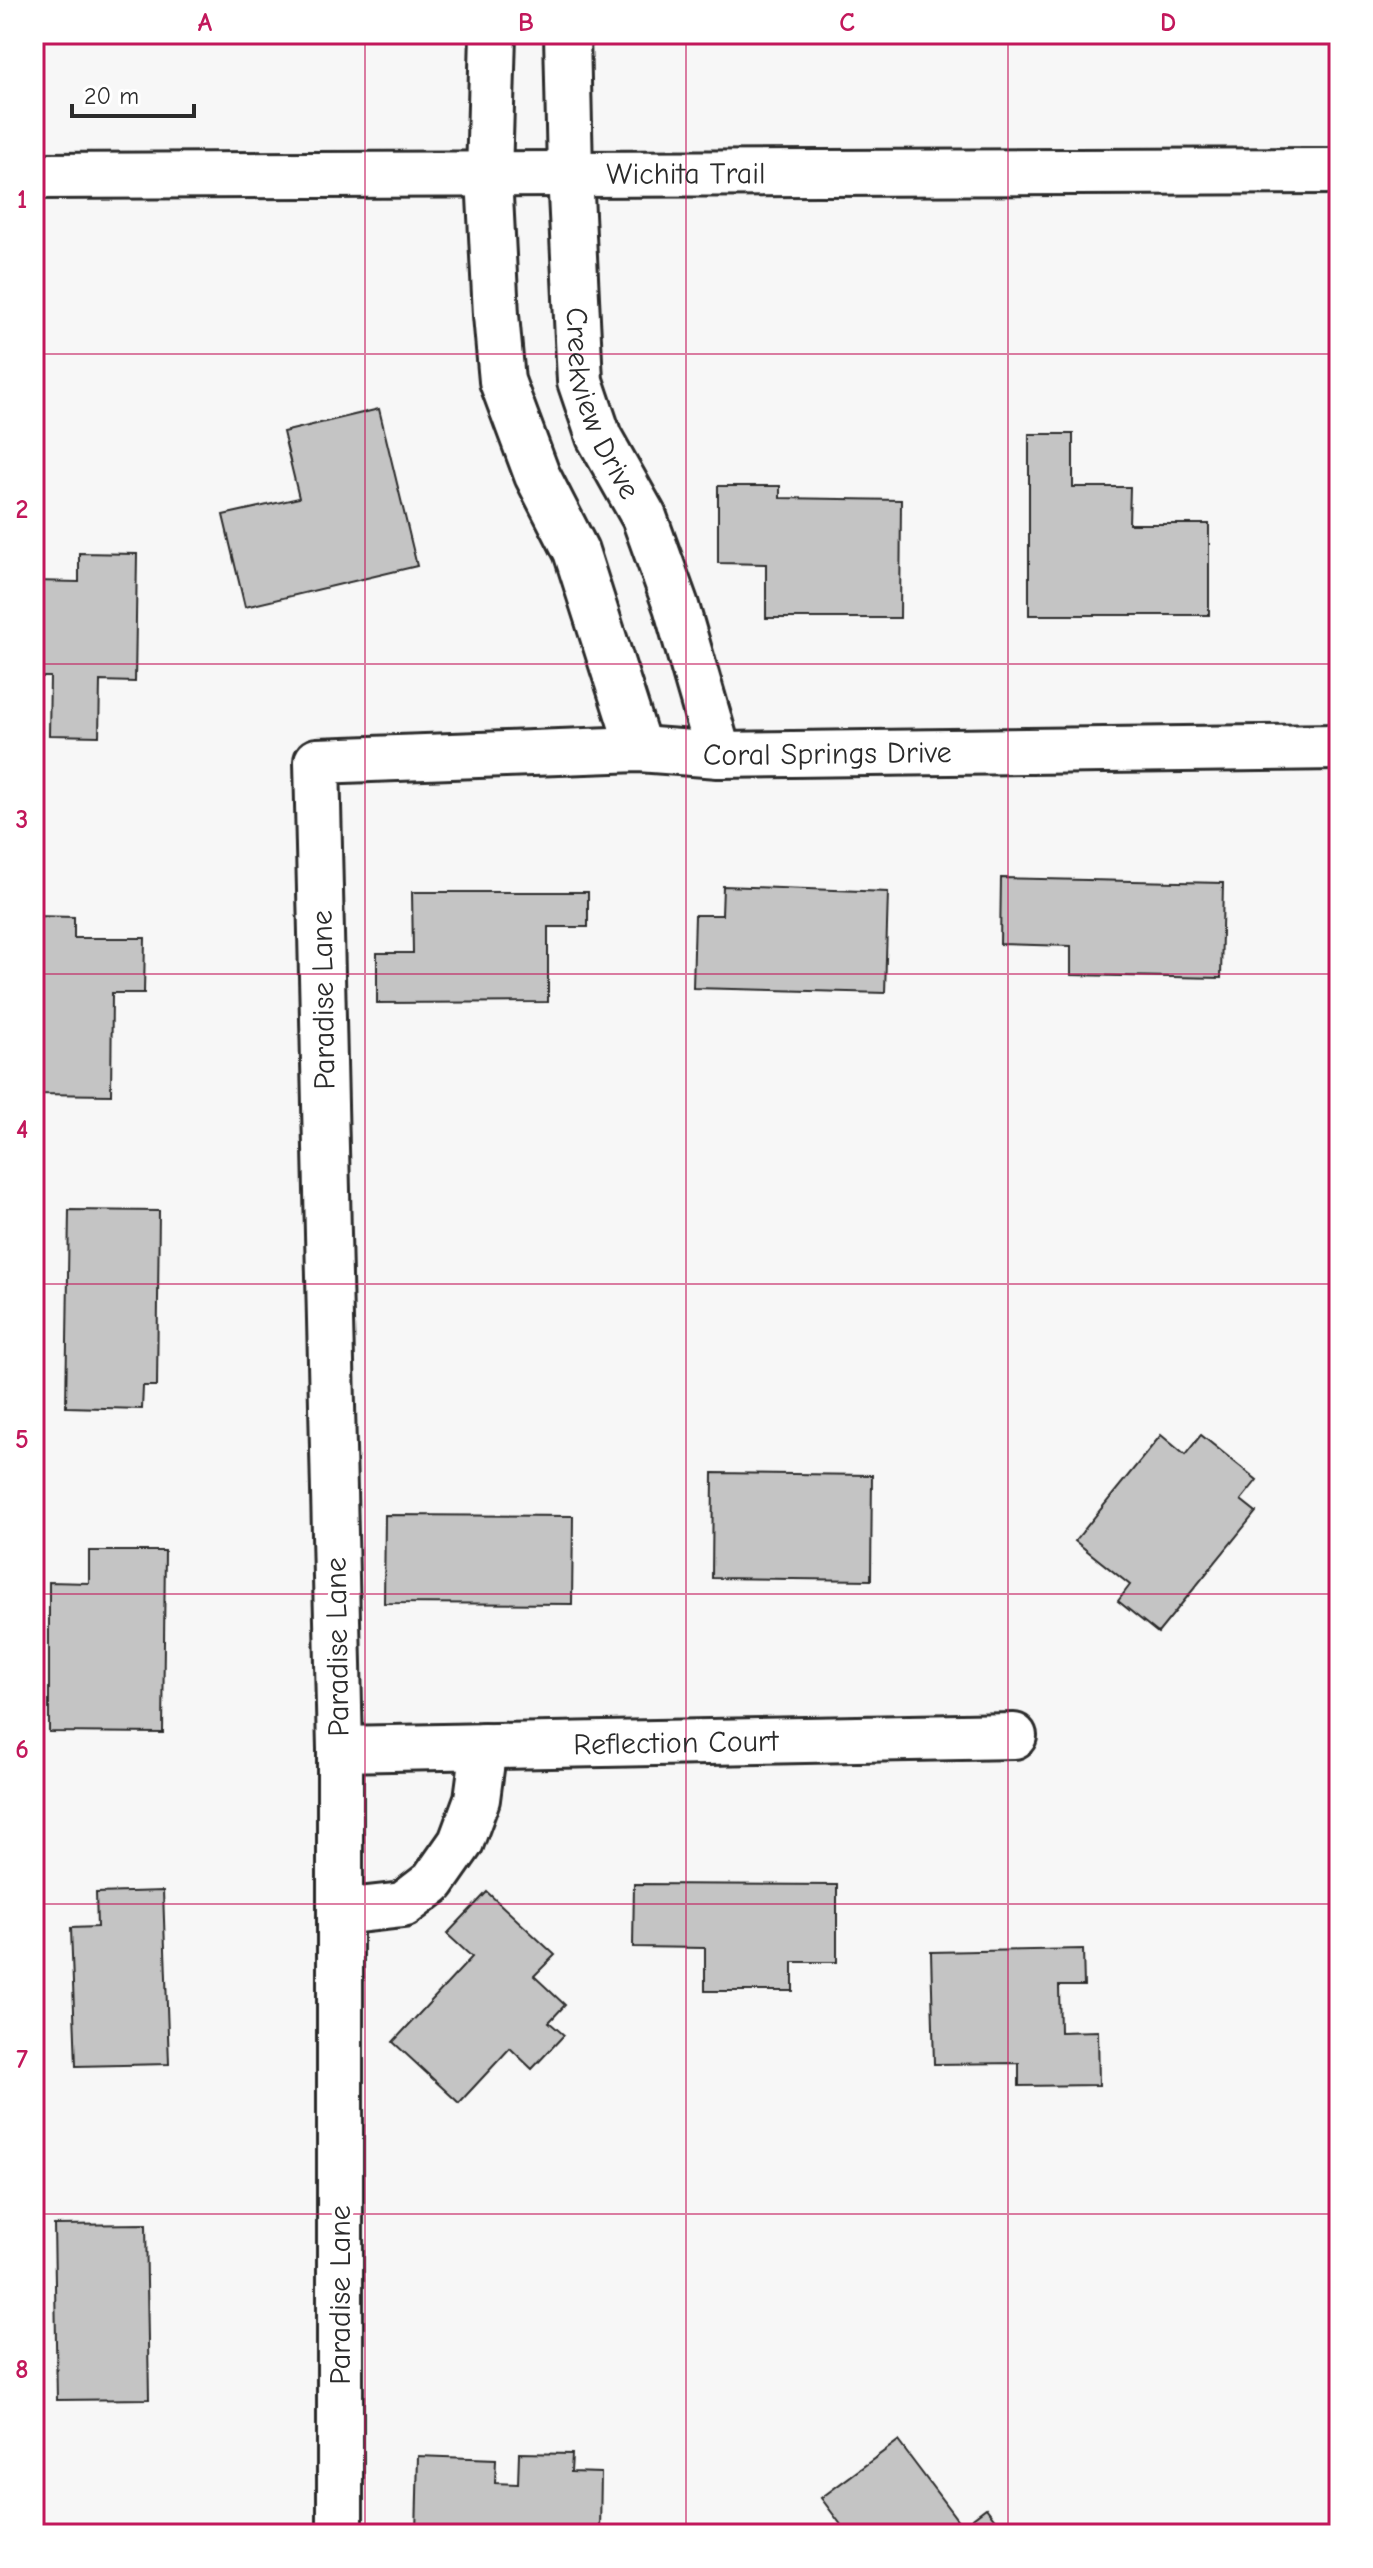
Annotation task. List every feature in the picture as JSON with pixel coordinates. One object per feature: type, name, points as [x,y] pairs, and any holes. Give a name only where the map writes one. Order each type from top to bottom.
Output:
[{"type":"street","points":[[493,34],[489,176],[502,381],[537,475],[576,551],[639,749]]},
{"type":"street","name":"Creekview Drive","points":[[567,34],[580,381],[599,437],[644,517],[676,606],[719,755]]},
{"type":"street","name":"Wichita Trail","points":[[34,176],[1339,171]]},
{"type":"street","name":"Coral Springs Drive","points":[[317,761],[639,749],[719,755],[1339,747]]},
{"type":"street","name":"Paradise Lane","points":[[317,761],[340,1749],[340,2534]]},
{"type":"street","name":"Reflection Court","points":[[340,1749],[1014,1736]]},
{"type":"street","points":[[340,1912],[403,1905],[433,1882],[461,1842],[477,1799],[484,1746]]},
{"type":"building","points":[[379,409],[417,566],[245,607],[223,515],[299,498],[283,432]]},
{"type":"building","points":[[1029,434],[1073,434],[1073,487],[1130,487],[1129,524],[1209,524],[1209,615],[1029,615]]},
{"type":"building","points":[[718,486],[780,486],[780,498],[901,500],[900,618],[766,618],[766,564],[718,563]]},
{"type":"building","points":[[79,553],[137,554],[135,682],[100,681],[99,736],[49,735],[50,677],[34,677],[34,581],[79,582]]},
{"type":"building","points":[[1001,878],[1223,883],[1221,978],[1071,975],[1071,946],[1000,944]]},
{"type":"building","points":[[723,886],[888,892],[885,993],[693,988],[695,915],[722,915]]},
{"type":"building","points":[[412,892],[588,892],[588,927],[548,927],[548,1002],[377,1003],[377,953],[413,953]]},
{"type":"building","points":[[34,916],[74,917],[74,938],[145,938],[144,993],[112,993],[111,1095],[34,1094]]},
{"type":"building","points":[[69,1210],[159,1211],[157,1386],[143,1386],[142,1409],[66,1407]]},
{"type":"building","points":[[1161,1435],[1185,1455],[1201,1435],[1257,1480],[1241,1500],[1256,1512],[1158,1633],[1118,1601],[1130,1585],[1075,1541]]},
{"type":"building","points":[[713,1473],[872,1475],[871,1580],[712,1578]]},
{"type":"building","points":[[385,1515],[573,1516],[572,1604],[384,1603]]},
{"type":"building","points":[[89,1551],[165,1551],[163,1733],[49,1732],[49,1582],[89,1583]]},
{"type":"building","points":[[634,1884],[837,1885],[837,1962],[793,1962],[793,1991],[705,1991],[705,1948],[633,1947]]},
{"type":"building","points":[[163,1891],[169,2064],[76,2066],[71,1928],[97,1927],[96,1893]]},
{"type":"building","points":[[487,1892],[555,1955],[534,1976],[565,2005],[549,2022],[564,2035],[532,2069],[510,2048],[459,2103],[393,2042],[472,1957],[447,1934]]},
{"type":"building","points":[[1083,1949],[1084,1986],[1059,1986],[1060,2032],[1098,2031],[1099,2085],[1019,2086],[1019,2063],[934,2064],[931,1952]]},
{"type":"building","points":[[146,2224],[149,2399],[57,2400],[54,2225]]},
{"type":"building","points":[[898,2441],[962,2526],[986,2508],[1006,2534],[848,2534],[821,2498]]},
{"type":"building","points":[[519,2453],[572,2454],[571,2472],[601,2473],[600,2534],[416,2534],[418,2456],[496,2459],[495,2483],[518,2484]]}]
